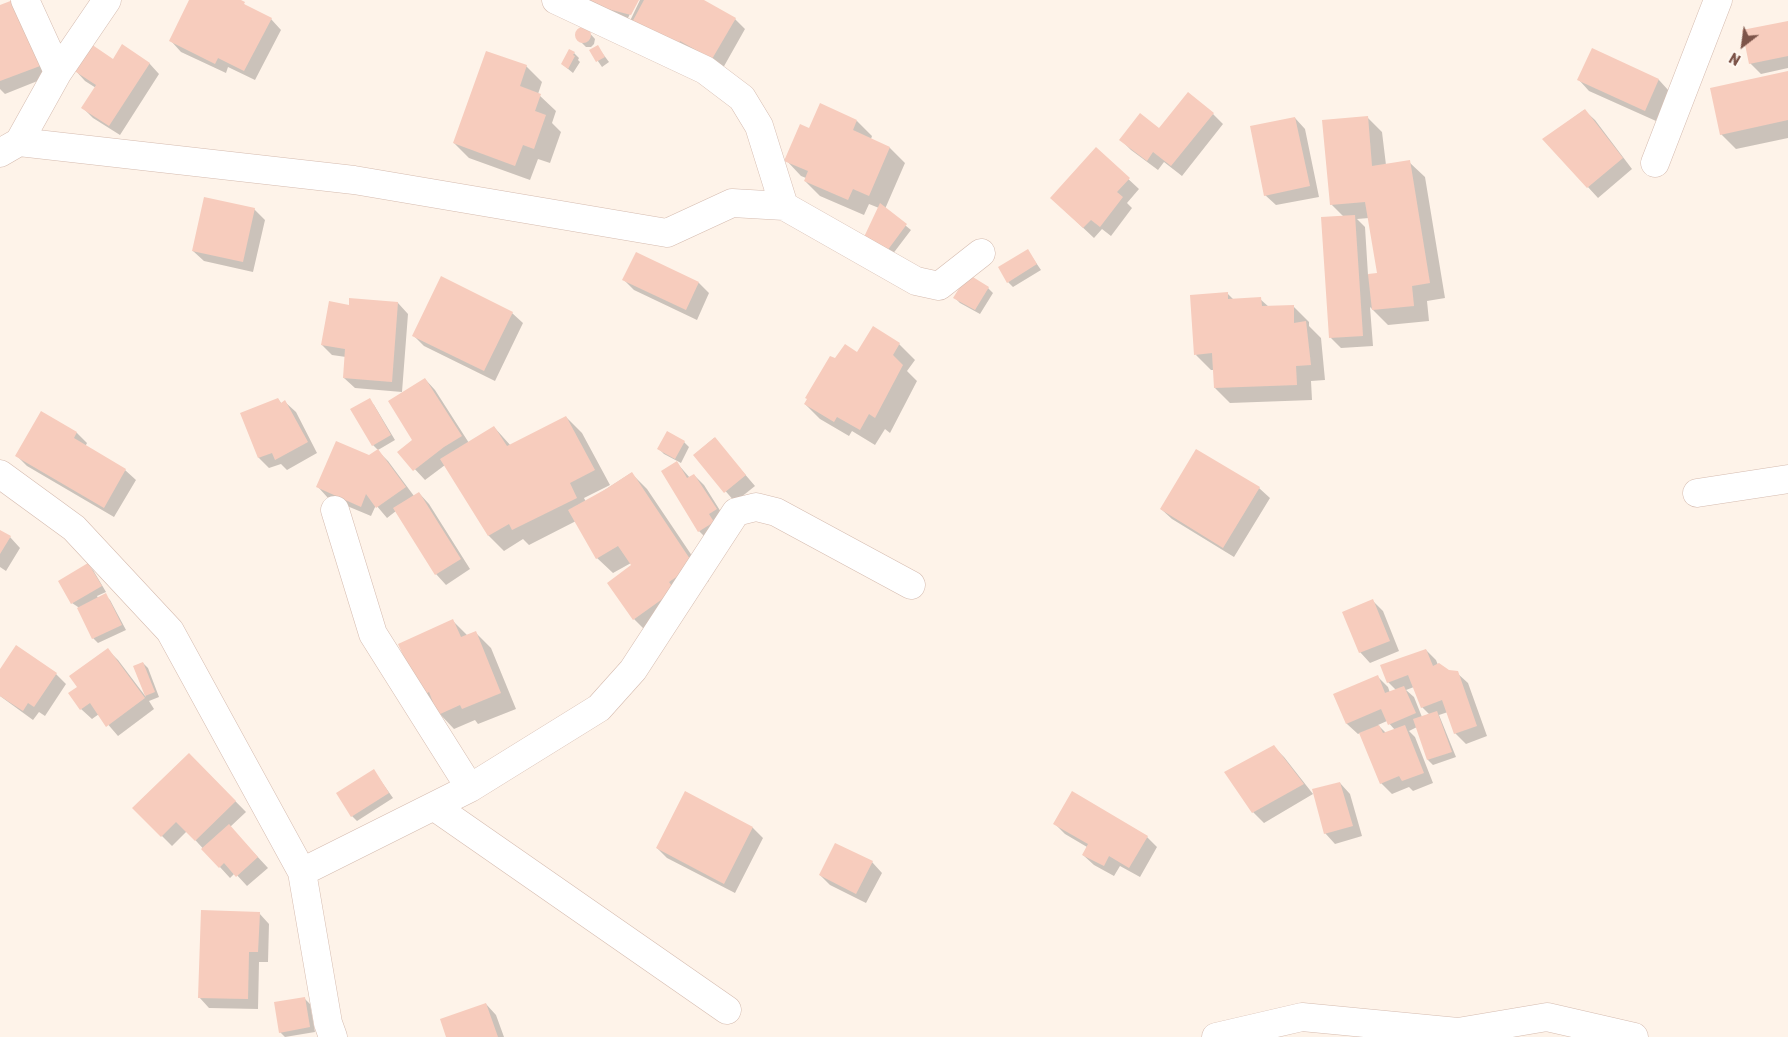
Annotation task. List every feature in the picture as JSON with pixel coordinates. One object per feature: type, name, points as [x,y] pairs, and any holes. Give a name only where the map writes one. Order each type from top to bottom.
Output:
[{"type":"street","points":[[25,0],[58,72]]},
{"type":"street","points":[[107,0],[58,72],[10,148],[354,180],[667,233],[732,204],[784,206],[916,282],[939,286],[981,253]]},
{"type":"street","points":[[556,0],[705,70],[742,98],[759,126],[784,206]]},
{"type":"street","points":[[1655,163],[1718,0]]},
{"type":"street","points":[[0,474],[74,528],[170,631],[302,872],[328,1023],[333,1037]]},
{"type":"street","points":[[1697,493],[1788,479]]},
{"type":"street","points":[[302,872],[470,788],[599,708],[633,670],[736,512],[756,507],[776,512],[911,585]]},
{"type":"street","points":[[335,510],[373,634],[470,788]]},
{"type":"street","points":[[435,807],[727,1010]]},
{"type":"street","points":[[1216,1037],[1302,1018],[1458,1032],[1547,1017],[1634,1037]]},
{"type":"building","points":[[13,0],[40,66],[0,81],[0,5]]},
{"type":"building","points":[[189,0],[241,0],[245,2],[244,4],[272,18],[244,71],[218,58],[215,64],[169,41]]},
{"type":"building","points":[[590,0],[639,0],[631,15],[608,9]]},
{"type":"building","points":[[644,0],[704,0],[736,18],[712,59],[680,41],[675,50],[630,26]]},
{"type":"building","points":[[1788,21],[1788,56],[1749,64],[1742,30]]},
{"type":"building","points":[[583,27],[591,35],[583,43],[575,35]]},
{"type":"building","points":[[91,44],[113,59],[122,44],[150,63],[109,126],[81,108],[96,85],[73,70]]},
{"type":"building","points":[[598,45],[605,57],[596,62],[589,50]]},
{"type":"building","points":[[1592,48],[1659,79],[1645,111],[1577,80]]},
{"type":"building","points":[[569,49],[575,52],[573,55],[575,56],[568,69],[561,64]]},
{"type":"building","points":[[486,51],[527,65],[520,86],[541,94],[535,111],[546,115],[534,149],[523,145],[515,166],[453,143]]},
{"type":"building","points":[[1788,71],[1788,120],[1720,135],[1710,88]]},
{"type":"building","points":[[1188,92],[1214,113],[1171,166],[1153,152],[1147,161],[1119,140],[1140,113],[1159,128]]},
{"type":"building","points":[[820,103],[857,120],[853,130],[890,147],[869,196],[853,189],[848,200],[804,181],[808,171],[784,161],[800,124],[809,128]]},
{"type":"building","points":[[1585,109],[1623,158],[1587,188],[1542,139]]},
{"type":"building","points":[[1368,116],[1372,166],[1410,160],[1430,283],[1412,286],[1414,306],[1372,310],[1368,274],[1377,273],[1365,202],[1330,205],[1322,120]]},
{"type":"building","points":[[1295,117],[1310,186],[1264,196],[1250,126]]},
{"type":"building","points":[[1096,147],[1130,178],[1117,192],[1123,197],[1100,227],[1091,220],[1083,228],[1050,198]]},
{"type":"building","points":[[204,197],[255,208],[243,262],[192,251]]},
{"type":"building","points":[[880,203],[907,224],[887,251],[864,237]]},
{"type":"building","points":[[1355,215],[1363,336],[1329,338],[1321,217]]},
{"type":"building","points":[[1028,249],[1037,264],[1007,283],[998,267]]},
{"type":"building","points":[[636,252],[699,282],[686,310],[622,280]]},
{"type":"building","points":[[968,274],[989,287],[975,310],[953,298]]},
{"type":"building","points":[[441,276],[513,312],[484,371],[412,336]]},
{"type":"building","points":[[1228,292],[1228,299],[1261,297],[1262,306],[1294,305],[1294,323],[1306,321],[1311,365],[1296,366],[1297,385],[1214,388],[1212,353],[1194,355],[1190,295]]},
{"type":"building","points":[[349,298],[398,302],[392,382],[343,378],[345,349],[321,345],[329,301],[349,305]]},
{"type":"building","points":[[873,326],[900,343],[893,355],[903,365],[875,418],[869,414],[860,430],[837,417],[834,422],[804,404],[807,399],[805,398],[830,356],[835,358],[845,344],[857,352]]},
{"type":"building","points":[[425,378],[462,436],[444,447],[413,471],[397,452],[412,440],[388,401]]},
{"type":"building","points":[[278,398],[281,403],[285,400],[308,442],[275,460],[272,453],[258,458],[240,413]]},
{"type":"building","points":[[370,398],[391,435],[372,446],[350,409]]},
{"type":"building","points":[[41,411],[77,432],[74,438],[126,469],[104,508],[15,456]]},
{"type":"building","points":[[566,416],[595,470],[570,483],[577,498],[512,530],[509,524],[488,536],[440,459],[494,426],[507,446]]},
{"type":"building","points":[[667,431],[685,441],[675,459],[657,449]]},
{"type":"building","points":[[715,437],[746,475],[724,493],[693,455]]},
{"type":"building","points":[[336,441],[369,455],[378,449],[406,487],[376,508],[366,494],[361,507],[316,487]]},
{"type":"building","points":[[1196,449],[1260,487],[1223,548],[1160,509]]},
{"type":"building","points":[[677,461],[687,478],[694,474],[717,509],[709,514],[714,522],[698,532],[661,471]]},
{"type":"building","points":[[632,472],[694,565],[669,582],[675,590],[633,620],[607,583],[631,565],[618,546],[596,559],[568,510]]},
{"type":"building","points":[[419,492],[461,559],[435,575],[393,508]]},
{"type":"building","points":[[0,530],[11,536],[0,554]]},
{"type":"building","points":[[88,563],[102,586],[71,604],[58,581]]},
{"type":"building","points":[[106,593],[122,625],[92,639],[77,608]]},
{"type":"building","points":[[1373,599],[1390,641],[1359,653],[1342,612]]},
{"type":"building","points":[[453,619],[461,637],[476,631],[501,693],[462,709],[460,705],[438,715],[429,692],[421,696],[398,644]]},
{"type":"building","points":[[16,645],[57,673],[34,707],[28,703],[23,711],[0,696],[0,669]]},
{"type":"building","points":[[108,648],[145,698],[106,727],[90,703],[80,710],[68,693],[77,687],[69,676]]},
{"type":"building","points":[[1426,649],[1433,666],[1439,663],[1449,670],[1458,671],[1477,726],[1454,734],[1442,700],[1421,708],[1408,675],[1387,683],[1380,665]]},
{"type":"building","points":[[143,662],[155,692],[145,696],[133,666]]},
{"type":"building","points":[[1378,675],[1385,693],[1404,686],[1416,713],[1388,725],[1381,709],[1346,724],[1333,694]]},
{"type":"building","points":[[1437,711],[1452,752],[1427,760],[1413,719]]},
{"type":"building","points":[[1379,725],[1383,733],[1405,725],[1424,773],[1402,781],[1399,776],[1380,784],[1359,733]]},
{"type":"building","points":[[1274,745],[1304,784],[1252,813],[1224,772]]},
{"type":"building","points":[[189,753],[236,801],[195,841],[176,822],[161,837],[132,808]]},
{"type":"building","points":[[374,769],[389,793],[351,817],[336,793]]},
{"type":"building","points":[[1340,782],[1353,826],[1324,834],[1312,789]]},
{"type":"building","points":[[685,791],[753,827],[724,884],[656,848]]},
{"type":"building","points":[[1072,791],[1148,836],[1129,868],[1109,856],[1104,866],[1082,855],[1088,844],[1053,824]]},
{"type":"building","points":[[229,824],[258,857],[236,877],[224,863],[219,868],[201,849]]},
{"type":"building","points":[[835,843],[873,861],[856,894],[819,875]]},
{"type":"building","points":[[201,910],[260,912],[258,952],[249,952],[248,999],[198,998]]},
{"type":"building","points":[[305,997],[310,1027],[279,1033],[274,1002]]},
{"type":"building","points":[[486,1003],[498,1037],[446,1037],[440,1019]]}]
